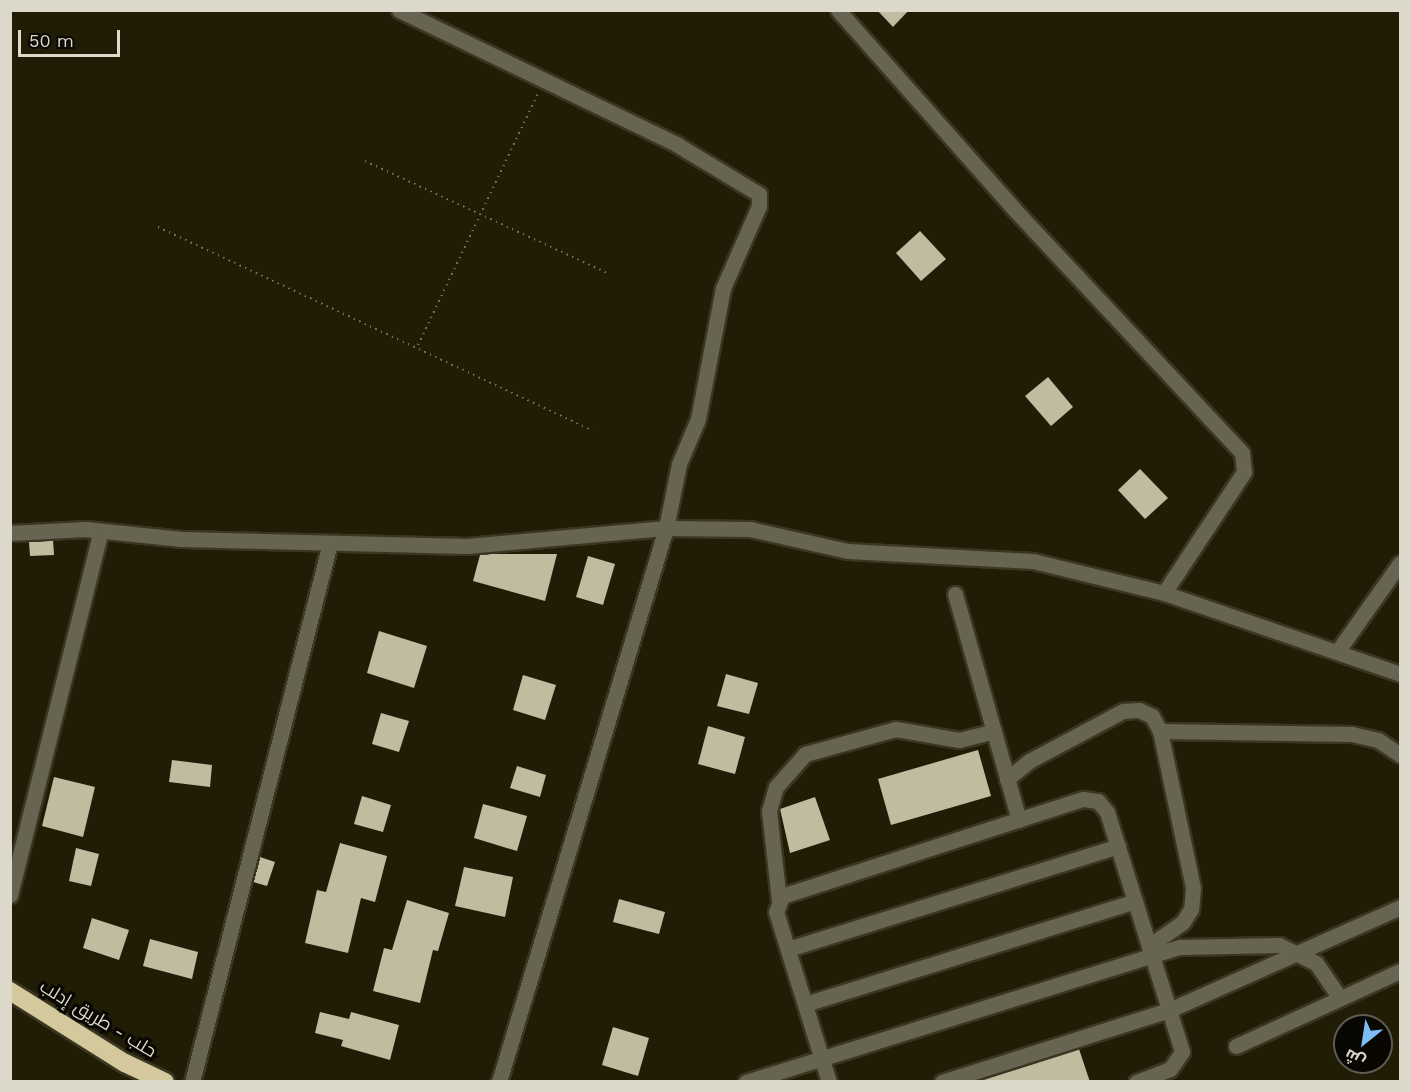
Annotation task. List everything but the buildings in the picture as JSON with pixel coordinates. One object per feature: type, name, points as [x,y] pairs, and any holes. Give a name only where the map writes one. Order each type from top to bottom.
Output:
[{"type":"highway","name":"حلب - طريق إدلب","points":[[10,991],[125,1063],[165,1082]]},
{"type":"street","points":[[399,10],[676,144],[759,194],[759,206],[723,288],[704,396],[679,464],[666,528],[499,1082]]},
{"type":"street","points":[[838,10],[1013,208],[1242,453],[1244,472],[1164,593]]},
{"type":"street","points":[[10,533],[101,531],[181,539],[467,546],[666,528],[750,529],[848,551],[1033,561],[1164,593],[1401,674]]},
{"type":"street","points":[[10,895],[101,531]]},
{"type":"street","points":[[192,1082],[330,543]]},
{"type":"street","points":[[1337,652],[1401,563]]},
{"type":"street","points":[[955,594],[1019,820]]},
{"type":"street","points":[[1007,779],[1029,761],[1123,711],[1139,710],[1152,716],[1160,731],[1193,888],[1191,909],[1183,922],[1151,951]]},
{"type":"street","points":[[829,1082],[776,912],[779,901],[769,811],[776,787],[805,754],[896,729],[959,740],[994,731]]},
{"type":"street","points":[[1160,731],[1352,734],[1378,740],[1401,755]]},
{"type":"street","points":[[779,901],[790,891],[1083,800],[1098,801],[1107,812],[1118,846],[1169,1010],[1180,1057],[1164,1073],[1136,1082]]},
{"type":"street","points":[[788,949],[1118,846]]},
{"type":"street","points":[[805,1004],[1135,901]]},
{"type":"street","points":[[942,1082],[1169,1010],[1401,907]]},
{"type":"street","points":[[746,1082],[823,1061],[1151,951],[1180,947],[1279,945],[1299,952],[1316,963],[1340,998]]},
{"type":"street","points":[[1236,1046],[1401,971]]},
{"type":"path","points":[[418,346],[538,96],[539,76]]},
{"type":"path","points":[[365,161],[609,273]]},
{"type":"path","points":[[158,227],[418,346],[592,431]]}]
